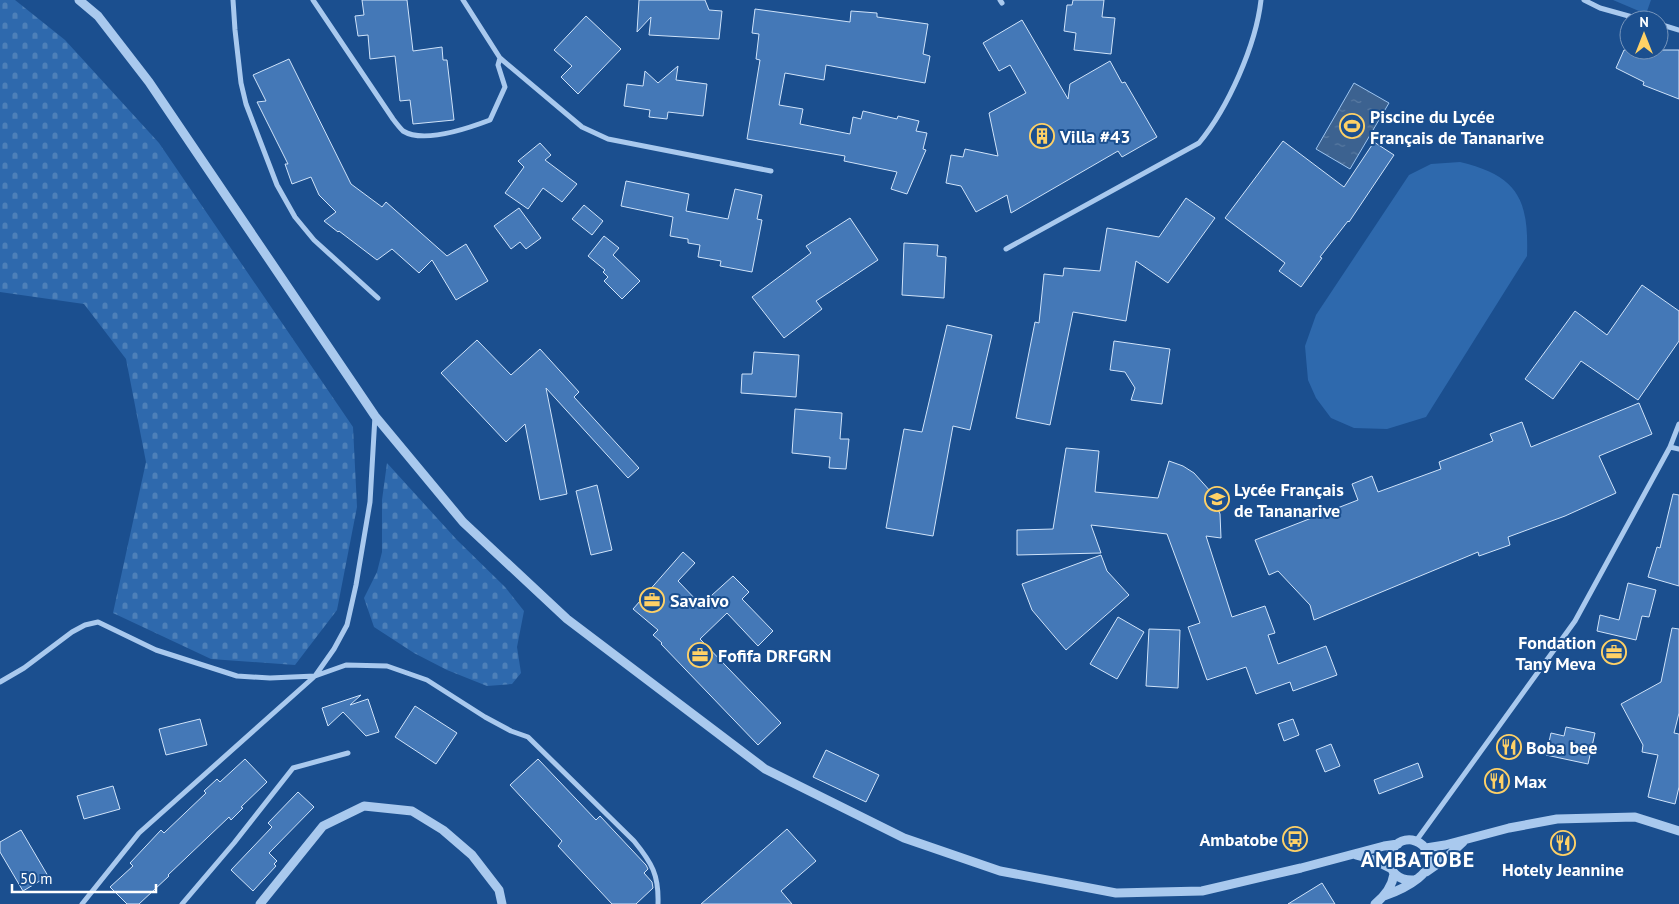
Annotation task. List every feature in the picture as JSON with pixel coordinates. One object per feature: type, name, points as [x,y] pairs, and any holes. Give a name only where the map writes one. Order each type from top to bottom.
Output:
[{"type":"street","points":[[79,0],[98,16],[148,82],[375,416],[463,522],[567,619],[765,769],[904,838],[1000,871],[1116,893],[1202,891],[1404,841],[1416,841],[1426,848],[1430,860],[1426,872]]},
{"type":"street","points":[[233,0],[240,74],[246,104],[277,185],[295,218],[314,240],[378,298]]},
{"type":"street","points":[[313,0],[393,119],[403,131],[422,137],[445,134],[490,120],[505,87],[498,65],[500,58]]},
{"type":"street","points":[[463,0],[500,58],[582,127],[608,139],[772,170]]},
{"type":"street","points":[[1006,249],[1199,143],[1221,114],[1238,77],[1258,20],[1261,0]]},
{"type":"street","points":[[1584,0],[1600,8],[1619,13]]},
{"type":"street","points":[[82,904],[139,833],[315,676],[334,649],[347,624],[356,586],[370,502],[375,416]]},
{"type":"street","points":[[1416,841],[1574,621],[1670,447],[1679,424]]},
{"type":"street","points":[[1670,447],[1679,449]]},
{"type":"street","points":[[0,682],[24,668],[72,632],[85,625],[98,622],[156,650],[237,676],[270,678],[315,676],[346,664],[387,666],[427,680],[485,717],[511,731],[528,737],[634,841],[648,858],[659,887],[658,904]]},
{"type":"street","points":[[182,904],[234,843],[293,768],[348,754]]},
{"type":"street","points":[[260,904],[323,826],[364,806],[412,811],[443,830],[472,855],[499,890],[502,904]]},
{"type":"street","points":[[1426,848],[1557,818],[1635,817],[1679,831]]},
{"type":"street","points":[[1384,896],[1400,890],[1421,877],[1446,858],[1465,840]]},
{"type":"street","points":[[1375,904],[1391,886],[1390,854],[1398,844]]},
{"type":"street","points":[[1353,855],[1364,857],[1392,871],[1400,878],[1414,880]]},
{"type":"street","points":[[497,904],[499,890]]},
{"type":"green space","points":[[0,0],[15,0],[65,40],[159,143],[353,427],[357,507],[337,610],[295,665],[211,659],[113,613],[146,462],[126,359],[84,304],[0,292]]},
{"type":"green space","points":[[1613,0],[1651,0],[1647,10],[1637,10]]},
{"type":"green space","points":[[1460,162],[1495,174],[1516,192],[1522,204],[1525,219],[1527,256],[1426,417],[1387,429],[1354,428],[1331,418],[1316,398],[1308,380],[1305,346],[1316,315],[1409,175],[1431,164]]},
{"type":"green space","points":[[387,463],[457,540],[505,587],[524,611],[517,647],[521,673],[512,684],[487,686],[447,670],[414,653],[374,627],[364,598],[377,572],[382,552],[382,500]]},
{"type":"water","name":"Piscine du Lycée Français de Tananarive","points":[[1354,83],[1389,103],[1350,169],[1316,149]]},
{"type":"building","points":[[362,0],[407,0],[413,51],[442,47],[443,60],[447,60],[454,120],[413,124],[410,100],[400,101],[395,56],[370,59],[368,35],[358,36],[355,16],[364,15]]},
{"type":"building","points":[[639,0],[705,0],[709,10],[722,11],[719,39],[649,35],[651,17],[637,32]]},
{"type":"building","points":[[1073,0],[1104,0],[1102,17],[1115,18],[1111,54],[1074,50],[1076,33],[1064,31],[1067,5],[1072,5]]},
{"type":"building","points":[[755,9],[850,22],[851,11],[877,13],[877,17],[928,24],[923,54],[930,56],[925,83],[826,65],[824,80],[785,73],[779,105],[803,109],[800,124],[850,134],[853,117],[861,119],[863,111],[897,119],[898,116],[919,121],[916,131],[927,133],[923,149],[926,150],[907,194],[891,189],[897,172],[844,161],[845,156],[747,139],[760,60],[756,59],[759,34],[752,33]]},
{"type":"building","points":[[586,16],[621,49],[578,94],[561,77],[572,66],[554,50]]},
{"type":"building","points":[[1022,20],[1068,99],[1070,84],[1110,61],[1122,83],[1125,82],[1157,137],[1122,157],[1118,151],[1011,213],[1007,195],[976,212],[961,186],[946,183],[951,155],[963,157],[965,149],[998,156],[989,113],[1026,93],[1010,65],[999,71],[983,43]]},
{"type":"building","points":[[1669,50],[1679,50],[1679,99],[1643,85],[1644,82],[1616,68],[1620,60],[1669,60]]},
{"type":"building","points":[[289,59],[351,184],[382,207],[386,202],[447,256],[466,244],[488,281],[456,300],[432,260],[419,273],[392,249],[377,260],[324,221],[336,212],[319,195],[311,177],[292,184],[285,164],[288,164],[257,102],[266,101],[253,75]]},
{"type":"building","points":[[678,66],[676,80],[707,84],[703,116],[668,112],[667,119],[649,117],[650,110],[624,106],[627,84],[643,86],[645,71],[658,83]]},
{"type":"building","points":[[1283,141],[1344,187],[1374,142],[1394,155],[1349,222],[1320,257],[1322,258],[1301,287],[1279,271],[1285,263],[1225,218]]},
{"type":"building","points":[[540,143],[551,155],[545,160],[577,184],[562,202],[543,188],[528,209],[505,193],[524,167],[518,161]]},
{"type":"building","points":[[626,181],[689,194],[686,211],[728,219],[735,189],[762,195],[757,219],[762,220],[752,272],[720,266],[721,261],[698,257],[700,245],[688,243],[688,239],[670,236],[673,217],[621,206]]},
{"type":"building","points":[[1186,198],[1215,218],[1168,283],[1136,261],[1126,321],[1073,312],[1050,425],[1016,418],[1035,322],[1039,323],[1044,274],[1063,276],[1064,268],[1100,271],[1107,228],[1159,237]]},
{"type":"building","points":[[584,205],[603,221],[592,235],[572,219]]},
{"type":"building","points":[[519,208],[541,238],[526,249],[520,242],[511,249],[494,226]]},
{"type":"building","points":[[850,218],[878,260],[816,301],[822,309],[784,338],[752,297],[811,253],[806,246]]},
{"type":"building","points":[[604,236],[619,248],[613,255],[640,281],[622,299],[604,281],[608,277],[603,272],[605,270],[588,256]]},
{"type":"building","points":[[904,243],[938,245],[937,256],[946,257],[944,298],[902,295]]},
{"type":"building","points":[[1642,285],[1679,311],[1679,341],[1638,400],[1581,361],[1553,399],[1525,379],[1575,311],[1607,335]]},
{"type":"building","points":[[947,325],[992,335],[970,430],[953,426],[933,536],[886,528],[904,429],[922,432]]},
{"type":"building","points":[[477,340],[511,375],[540,349],[579,392],[574,397],[639,468],[628,478],[546,388],[567,494],[540,500],[525,424],[506,442],[441,373]]},
{"type":"building","points":[[1114,341],[1170,349],[1162,404],[1131,400],[1135,388],[1125,372],[1110,370]]},
{"type":"building","points":[[754,352],[799,355],[796,397],[741,393],[742,374],[752,374]]},
{"type":"building","points":[[1639,403],[1652,434],[1599,456],[1616,493],[1565,516],[1508,537],[1510,545],[1479,556],[1478,552],[1314,620],[1310,605],[1278,571],[1269,575],[1255,540],[1358,500],[1352,484],[1372,476],[1378,492],[1441,469],[1439,462],[1493,441],[1490,434],[1522,422],[1531,447]]},
{"type":"building","points":[[795,409],[842,413],[840,439],[849,439],[846,469],[829,468],[830,457],[792,453]]},
{"type":"building","points":[[1066,448],[1099,451],[1095,492],[1158,498],[1169,461],[1183,466],[1194,473],[1211,492],[1220,514],[1221,538],[1206,536],[1232,617],[1265,606],[1275,633],[1268,635],[1278,664],[1326,646],[1337,675],[1293,691],[1290,682],[1256,694],[1246,667],[1207,680],[1188,627],[1200,623],[1167,534],[1091,525],[1101,553],[1017,555],[1017,530],[1053,529]]},
{"type":"building","points":[[597,485],[612,550],[591,555],[576,491]]},
{"type":"building","points":[[1673,494],[1679,495],[1679,586],[1648,577],[1657,547],[1660,548]]},
{"type":"building","points":[[683,552],[695,563],[678,581],[701,605],[733,576],[749,592],[742,599],[773,631],[758,646],[727,613],[700,639],[781,723],[758,745],[653,635],[658,630],[633,609]]},
{"type":"building","points":[[1101,555],[1107,571],[1129,595],[1066,650],[1032,610],[1022,584]]},
{"type":"building","points":[[1628,583],[1656,590],[1649,617],[1642,616],[1636,640],[1597,631],[1600,615],[1619,620]]},
{"type":"building","points":[[1118,617],[1144,632],[1117,679],[1090,664]]},
{"type":"building","points":[[1672,628],[1679,629],[1679,713],[1674,733],[1679,734],[1679,787],[1675,804],[1648,797],[1658,755],[1642,752],[1643,745],[1621,704],[1661,682]]},
{"type":"building","points":[[1149,629],[1180,630],[1178,688],[1146,686]]},
{"type":"building","points":[[361,695],[350,705],[368,699],[379,732],[366,736],[343,712],[328,726],[322,708]]},
{"type":"building","points":[[415,706],[457,733],[436,764],[395,737]]},
{"type":"building","points":[[200,719],[207,745],[166,755],[159,729]]},
{"type":"building","points":[[1293,719],[1299,735],[1284,741],[1278,724]]},
{"type":"building","points":[[1566,727],[1595,733],[1588,764],[1546,755],[1551,733],[1564,736]]},
{"type":"building","points":[[1331,744],[1340,766],[1325,772],[1316,750]]},
{"type":"building","points":[[826,750],[879,775],[866,802],[813,777]]},
{"type":"building","points":[[245,759],[267,782],[241,807],[243,808],[231,820],[229,817],[139,904],[127,904],[110,887],[133,866],[130,863],[161,830],[164,833],[206,793],[204,791],[217,779],[220,782]]},
{"type":"building","points":[[538,759],[596,820],[600,816],[646,865],[648,869],[644,873],[652,882],[653,888],[636,904],[612,904],[558,846],[562,841],[510,785]]},
{"type":"building","points":[[1418,763],[1423,777],[1379,794],[1374,780]]},
{"type":"building","points":[[113,786],[120,809],[84,819],[77,796]]},
{"type":"building","points":[[298,792],[314,807],[269,853],[277,861],[274,864],[276,866],[253,891],[231,870],[272,827],[268,823]]},
{"type":"building","points":[[787,829],[816,861],[781,891],[792,904],[701,904]]},
{"type":"building","points":[[21,830],[48,876],[23,891],[0,852],[0,842]]},
{"type":"building","points":[[1322,883],[1335,904],[1288,904]]},
{"type":"place","name":"Piscine du Lycée Français de Tananarive","points":[[1352,126]]},
{"type":"place","name":"Villa #43","points":[[1042,136]]},
{"type":"place","name":"Lycée Français de Tananarive","points":[[1217,499]]},
{"type":"place","name":"Savaivo","points":[[652,600]]},
{"type":"place","name":"Fondation Tany Meva","points":[[1614,652]]},
{"type":"place","name":"Fofifa DRFGRN","points":[[700,655]]},
{"type":"place","name":"Boba bee","points":[[1509,747]]},
{"type":"place","name":"Max","points":[[1497,781]]},
{"type":"place","name":"Ambatobe","points":[[1295,839]]},
{"type":"place","name":"Hotely Jeannine","points":[[1563,843]]},
{"type":"district","name":"AMBATOBE","points":[[1418,859]]}]
